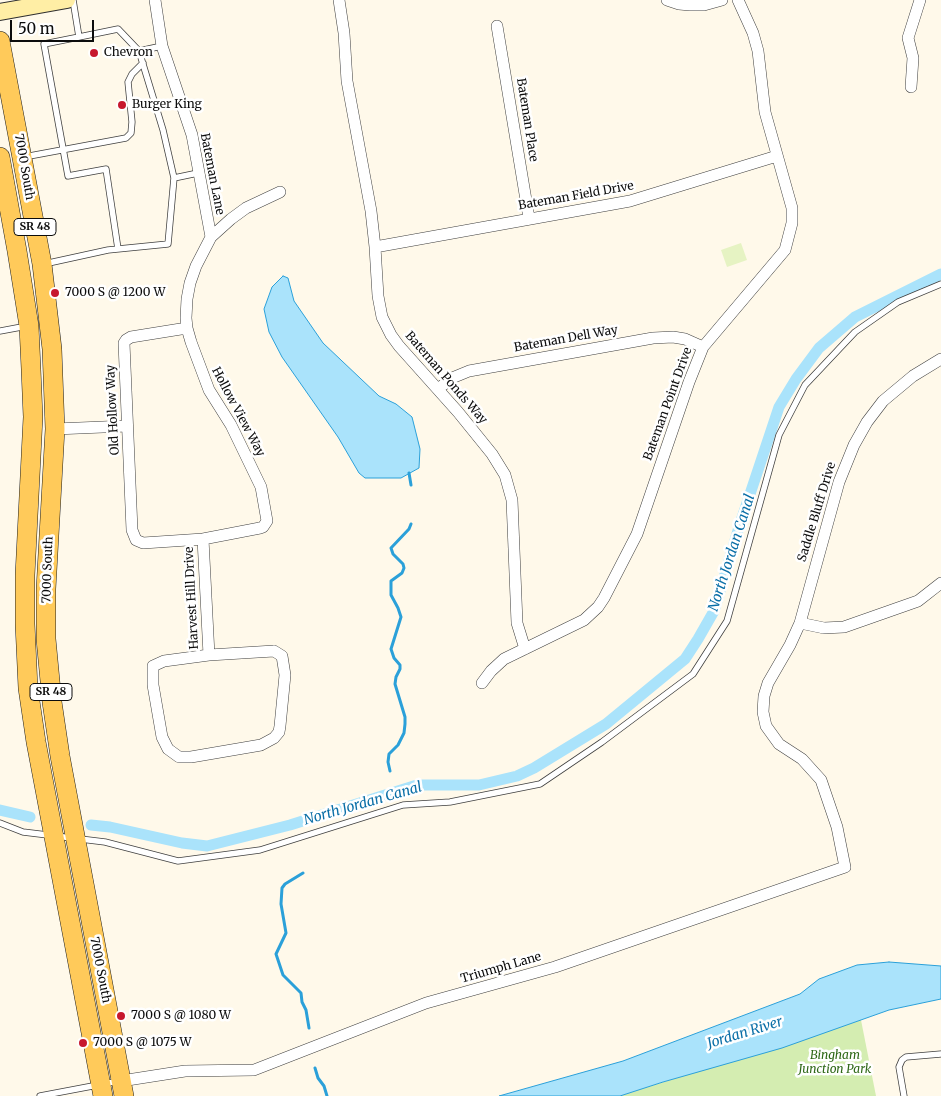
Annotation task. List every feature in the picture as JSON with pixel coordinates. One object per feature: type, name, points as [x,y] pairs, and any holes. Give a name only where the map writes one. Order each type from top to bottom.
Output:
[{"type":"main road","points":[[0,12],[58,1]]},
{"type":"main road","name":"7000 South","points":[[0,41],[42,264],[52,350],[55,429],[46,589],[46,639],[52,702],[75,838],[123,1088]]},
{"type":"main road","name":"7000 South","points":[[0,157],[28,326],[33,417],[25,575],[28,688],[36,742],[102,1090]]},
{"type":"street","name":"Bateman Lane","points":[[154,0],[162,46],[192,135],[211,237]]},
{"type":"street","name":"Bateman Ponds Way","points":[[339,0],[348,82],[371,211],[379,308],[384,324],[399,346],[492,454],[505,475],[509,487],[513,514],[517,623],[525,649]]},
{"type":"street","points":[[667,0],[690,6],[704,5],[722,0]]},
{"type":"street","name":"Bateman Point Drive","points":[[482,682],[504,660],[584,620],[598,607],[612,586],[637,534],[689,382],[703,347],[785,250],[789,236],[792,208],[790,195],[765,112],[758,51],[753,33],[738,0]]},
{"type":"street","points":[[911,87],[913,58],[908,38],[920,0]]},
{"type":"street","name":"Bateman Place","points":[[497,26],[529,218]]},
{"type":"street","name":"Bateman Field Drive","points":[[375,246],[630,201],[777,156]]},
{"type":"street","name":"Hollow View Way","points":[[136,540],[147,543],[203,539],[260,528],[267,521],[261,487],[231,425],[209,390],[199,366],[186,328],[187,299],[196,266],[211,237],[246,208],[280,192]]},
{"type":"street","name":"Old Hollow Way","points":[[136,540],[132,530],[124,346],[126,340],[132,337],[186,328]]},
{"type":"street","name":"Bateman Dell Way","points":[[438,389],[452,378],[469,371],[652,338],[673,337],[685,339],[703,347]]},
{"type":"street","name":"Saddle Bluff Drive","points":[[837,828],[821,780],[802,759],[778,744],[766,726],[763,702],[765,690],[790,645],[800,622],[839,482],[854,445],[867,422],[883,402],[912,376],[941,358]]},
{"type":"street","points":[[55,429],[127,426]]},
{"type":"street","name":"Harvest Hill Drive","points":[[203,539],[209,656]]},
{"type":"street","points":[[800,622],[824,628],[844,627],[918,600],[941,583]]},
{"type":"street","points":[[274,651],[282,656],[284,684],[280,726],[274,738],[261,745],[184,758],[168,750],[162,737],[153,685],[153,666],[164,661],[209,656],[274,651]]},
{"type":"street","name":"Triumph Lane","points":[[123,1088],[185,1071],[254,1070],[426,1003],[554,967],[845,867],[837,828]]},
{"type":"lane","points":[[73,0],[79,37]]},
{"type":"lane","points":[[42,264],[118,249],[168,244],[174,178],[163,130],[139,51],[118,29],[44,44],[68,176],[106,169],[118,249]]},
{"type":"lane","points":[[139,51],[162,46]]},
{"type":"lane","points":[[22,158],[126,138],[131,133],[132,122],[128,82],[132,74],[143,63]]},
{"type":"lane","points":[[174,178],[198,172]]},
{"type":"lane","points":[[0,824],[23,832],[105,842],[178,861],[260,850],[403,805],[450,802],[540,784],[602,742],[693,674],[727,621],[779,435],[806,385],[856,332],[898,302],[941,284]]},
{"type":"lane","points":[[0,332],[28,326]]},
{"type":"lane","points":[[904,1096],[899,1067],[902,1060],[906,1057],[941,1054]]},
{"type":"lane","points":[[40,1096],[123,1088]]},
{"type":"green space","points":[[741,243],[747,260],[727,267],[721,250]]},
{"type":"green space","name":"Bingham Junction Park","points":[[861,1020],[876,1096],[619,1096]]},
{"type":"water","points":[[283,276],[288,278],[294,301],[323,343],[379,396],[396,404],[412,417],[420,449],[419,468],[401,478],[365,478],[359,473],[338,437],[282,357],[269,332],[264,309],[272,287]]},
{"type":"water","name":"Jordan River","points":[[889,962],[941,966],[941,999],[889,1010],[782,1048],[620,1096],[499,1096],[623,1061],[800,994],[819,979],[857,965]]},
{"type":"waterway","name":"North Jordan Canal","points":[[91,825],[110,827],[182,843],[207,846],[290,825],[417,785],[479,785],[517,776],[534,768],[606,724],[685,659],[714,611],[739,527],[779,407],[796,379],[819,348],[855,317],[941,274]]},
{"type":"waterway","points":[[409,473],[411,485]]},
{"type":"waterway","points":[[390,771],[389,754],[398,745],[404,733],[405,724],[405,717],[395,684],[400,665],[394,658],[391,649],[401,617],[391,595],[391,581],[402,573],[404,568],[403,564],[393,554],[391,548],[409,529],[411,524]]},
{"type":"waterway","name":"North Jordan Canal","points":[[0,810],[30,817]]},
{"type":"waterway","points":[[303,873],[285,884],[282,888],[281,904],[286,933],[276,954],[283,975],[301,993],[309,1028]]},
{"type":"waterway","points":[[315,1068],[327,1096]]},
{"type":"place","name":"Chevron","points":[[94,53]]},
{"type":"place","name":"Burger King","points":[[122,105]]},
{"type":"place","name":"7000 S @ 1200 W","points":[[55,293]]},
{"type":"place","name":"7000 S @ 1080 W","points":[[121,1016]]},
{"type":"place","name":"7000 S @ 1075 W","points":[[83,1043]]}]
